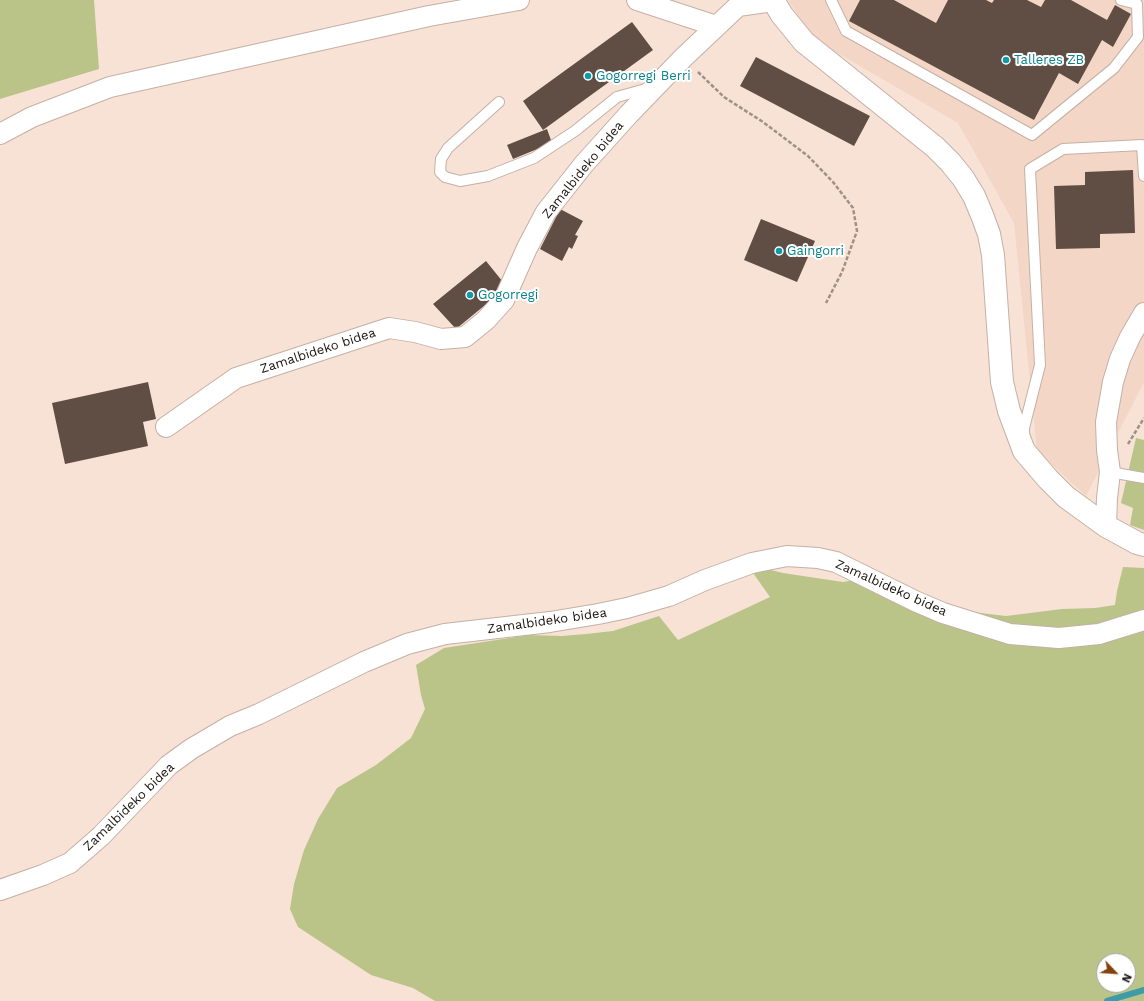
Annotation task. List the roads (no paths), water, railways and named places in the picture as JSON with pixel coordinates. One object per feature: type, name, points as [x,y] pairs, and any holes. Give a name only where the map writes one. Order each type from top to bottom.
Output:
[{"type":"street","points":[[0,134],[32,117],[110,87],[429,16],[519,0]]},
{"type":"street","points":[[637,0],[716,26]]},
{"type":"street","points":[[773,0],[782,15],[804,42],[935,147],[963,178],[974,196],[989,234],[993,255],[1002,382],[1024,451],[1066,497],[1106,526],[1144,545]]},
{"type":"street","name":"Zamalbideko bidea","points":[[166,426],[236,378],[389,328],[415,332],[441,339],[465,337],[486,320],[504,300],[527,248],[546,212],[584,164],[629,114],[684,57],[738,6],[773,0]]},
{"type":"street","points":[[1106,526],[1110,472],[1107,450],[1106,422],[1113,382],[1120,359],[1130,337],[1144,313]]},
{"type":"street","name":"Zamalbideko bidea","points":[[0,890],[43,875],[70,863],[102,836],[169,765],[191,749],[230,726],[259,714],[364,662],[407,644],[445,634],[550,622],[620,610],[669,596],[705,580],[752,563],[787,556],[818,558],[836,562],[915,601],[943,613],[1010,634],[1059,638],[1099,634],[1144,620]]},
{"type":"lane","points":[[830,0],[846,31],[1032,135],[1114,68],[1138,37],[1137,4],[1121,0]]},
{"type":"lane","points":[[499,102],[448,148],[441,159],[440,172],[445,177],[460,181],[488,176],[534,158],[575,131],[617,97],[655,87]]},
{"type":"lane","points":[[1024,451],[1024,428],[1040,365],[1030,169],[1063,149],[1142,145],[1144,176]]},
{"type":"lane","points":[[1110,472],[1144,478]]},
{"type":"waterway","points":[[1107,1001],[1144,990]]},
{"type":"place","name":"Talleres ZB","points":[[1006,60]]},
{"type":"place","name":"Gogorregi Berri","points":[[588,76]]},
{"type":"place","name":"Gaingorri","points":[[779,251]]},
{"type":"place","name":"Gogorregi","points":[[470,295]]}]
